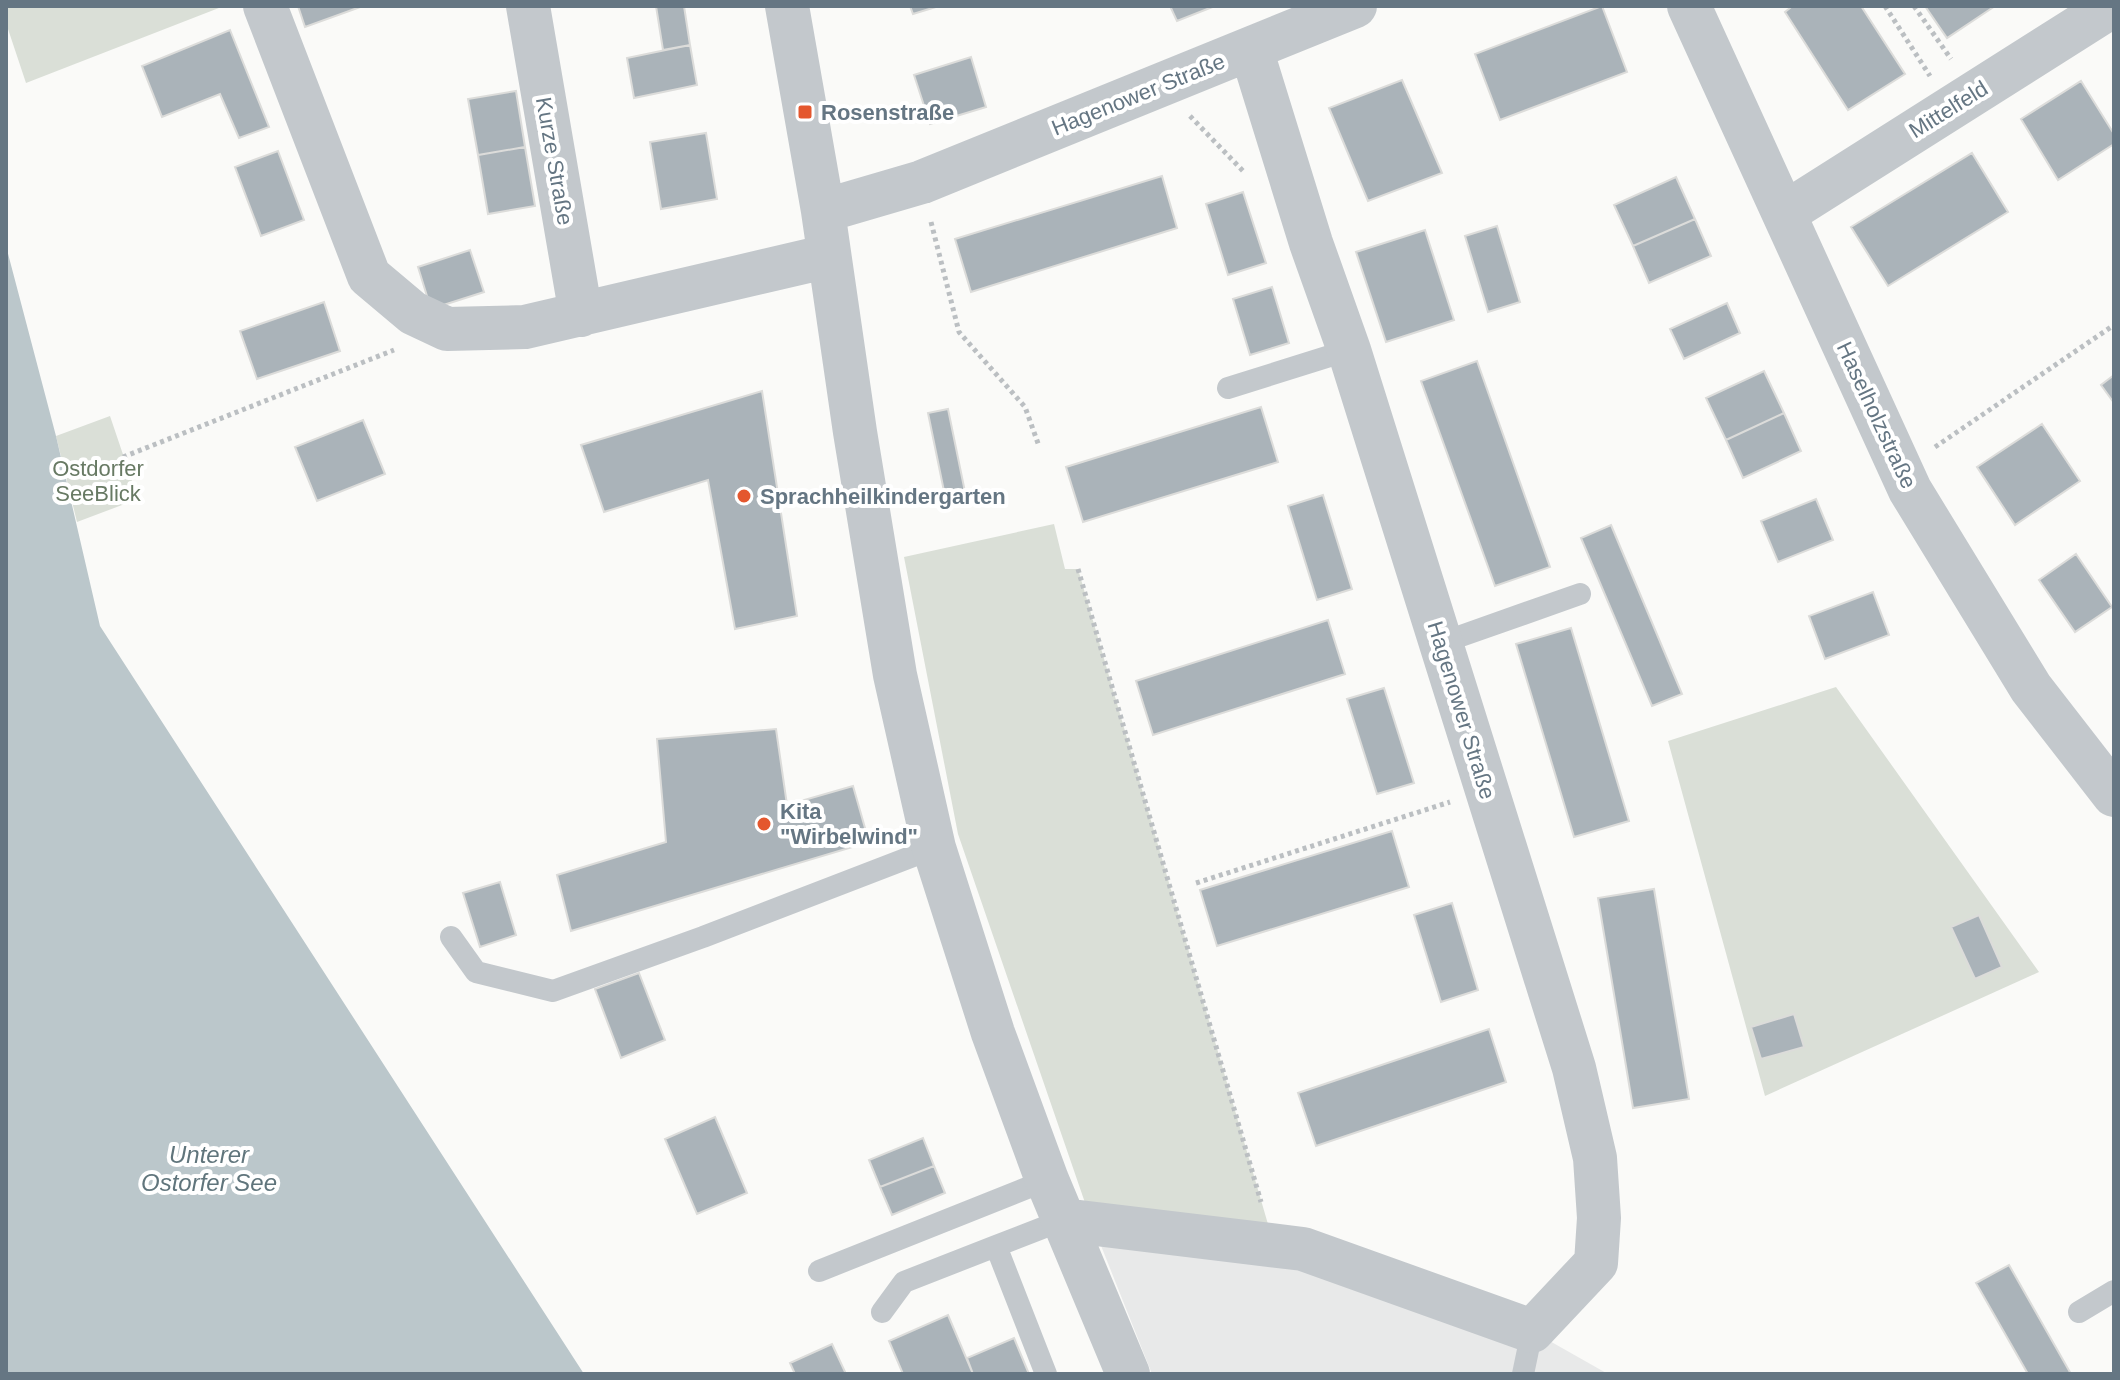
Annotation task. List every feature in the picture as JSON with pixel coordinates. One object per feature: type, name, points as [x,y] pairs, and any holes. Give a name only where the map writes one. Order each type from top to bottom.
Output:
[{"type":"street","points":[[265,6],[369,276],[413,313],[447,329],[525,327],[829,256]]},
{"type":"street","name":"Kurze Straße","points":[[528,6],[581,315]]},
{"type":"street","points":[[787,6],[823,211],[895,675],[934,848],[993,1033],[1047,1180],[1128,1374]]},
{"type":"street","points":[[1251,49],[1355,6]]},
{"type":"street","name":"Haselholzstraße","points":[[1689,6],[1910,490],[2031,688],[2114,795]]},
{"type":"street","name":"Mittelfeld","points":[[1785,213],[2112,6]]},
{"type":"street","name":"Hagenower Straße","points":[[823,211],[922,182],[1251,49],[1311,243],[1349,350],[1574,1068],[1595,1158],[1599,1218],[1596,1263],[1532,1331]]},
{"type":"street","points":[[1063,1220],[1303,1249],[1532,1331]]},
{"type":"lane","points":[[1228,388],[1349,350]]},
{"type":"lane","points":[[1441,643],[1580,594]]},
{"type":"lane","points":[[451,937],[476,972],[553,991],[934,848]]},
{"type":"lane","points":[[819,1271],[1047,1180]]},
{"type":"lane","points":[[882,1312],[904,1282],[1063,1220]]},
{"type":"lane","points":[[996,1246],[1046,1374]]},
{"type":"lane","points":[[2079,1312],[2114,1291]]},
{"type":"lane","points":[[1523,1374],[1532,1331]]},
{"type":"path","points":[[1885,6],[1962,100]]},
{"type":"path","points":[[1914,6],[1962,100]]},
{"type":"path","points":[[1161,85],[1247,175]]},
{"type":"path","points":[[922,182],[959,332],[1025,407],[1039,446]]},
{"type":"path","points":[[1901,470],[2114,325]]},
{"type":"path","points":[[123,457],[447,329]]},
{"type":"path","points":[[1078,569],[1274,1245]]},
{"type":"path","points":[[1196,883],[1487,790]]},
{"type":"shaded area","points":[[1092,1223],[1303,1249],[1532,1331],[1608,1374],[1152,1374]]},
{"type":"green space","points":[[6,6],[224,6],[26,83],[6,23]]},
{"type":"green space","name":"Ostdorfer SeeBlick","points":[[110,416],[138,499],[77,522],[56,436]]},
{"type":"green space","points":[[1054,524],[1065,569],[1078,569],[1274,1245],[1092,1223],[958,834],[904,557]]},
{"type":"green space","points":[[1836,687],[2039,972],[1765,1096],[1668,741]]},
{"type":"water","name":"Unterer Ostorfer See","points":[[6,246],[56,436],[100,626],[584,1374],[6,1374]]},
{"type":"building","points":[[298,6],[363,6],[305,27]]},
{"type":"building","points":[[656,6],[684,6],[690,45],[663,50]]},
{"type":"building","points":[[910,6],[939,6],[913,14]]},
{"type":"building","points":[[1170,6],[1215,6],[1177,21]]},
{"type":"building","points":[[1602,6],[1627,72],[1500,120],[1475,54]]},
{"type":"building","points":[[1788,6],[1861,6],[1905,74],[1848,110],[1785,12],[1790,8]]},
{"type":"building","points":[[1925,6],[1995,6],[1947,38]]},
{"type":"building","points":[[230,30],[269,127],[239,138],[220,94],[162,117],[142,66]]},
{"type":"building","points":[[690,45],[697,85],[634,98],[627,58]]},
{"type":"building","points":[[971,57],[986,107],[930,124],[914,75]]},
{"type":"building","points":[[1402,80],[1442,173],[1368,201],[1329,108]]},
{"type":"building","points":[[2081,81],[2114,134],[2114,144],[2058,180],[2021,119]]},
{"type":"building","points":[[516,91],[525,147],[478,155],[468,99]]},
{"type":"building","points":[[706,133],[717,199],[661,209],[650,142]]},
{"type":"building","points":[[525,147],[535,206],[488,214],[478,155]]},
{"type":"building","points":[[278,151],[304,220],[261,236],[235,167]]},
{"type":"building","points":[[1972,153],[2008,212],[1888,286],[1851,227]]},
{"type":"building","points":[[1162,176],[1177,228],[971,292],[955,239]]},
{"type":"building","points":[[1676,177],[1695,219],[1633,246],[1614,205]]},
{"type":"building","points":[[1243,192],[1266,263],[1228,275],[1206,204]]},
{"type":"building","points":[[1695,219],[1711,256],[1649,283],[1633,246]]},
{"type":"building","points":[[1497,226],[1520,302],[1488,312],[1465,236]]},
{"type":"building","points":[[1425,230],[1454,320],[1386,342],[1356,252]]},
{"type":"building","points":[[470,250],[484,292],[431,309],[418,267]]},
{"type":"building","points":[[1272,287],[1289,343],[1250,355],[1233,299]]},
{"type":"building","points":[[324,302],[340,351],[257,379],[240,331]]},
{"type":"building","points":[[1727,303],[1740,333],[1684,359],[1670,329]]},
{"type":"building","points":[[1477,361],[1550,567],[1495,586],[1421,381]]},
{"type":"building","points":[[1764,371],[1784,413],[1726,440],[1706,398]]},
{"type":"building","points":[[2114,375],[2114,403],[2101,385]]},
{"type":"building","name":"Sprachheilkindergarten","points":[[762,391],[797,616],[735,629],[708,480],[604,512],[581,445]]},
{"type":"building","points":[[1261,407],[1278,462],[1083,522],[1066,467]]},
{"type":"building","points":[[948,409],[965,492],[945,496],[928,413]]},
{"type":"building","points":[[1784,413],[1801,451],[1743,478],[1726,440]]},
{"type":"building","points":[[363,420],[385,474],[317,501],[295,447]]},
{"type":"building","points":[[2042,424],[2080,481],[2015,525],[1977,467]]},
{"type":"building","points":[[1323,495],[1352,589],[1317,600],[1288,506]]},
{"type":"building","points":[[1816,499],[1833,540],[1778,562],[1761,521]]},
{"type":"building","points":[[1611,525],[1682,694],[1652,706],[1581,538]]},
{"type":"building","points":[[2076,554],[2112,607],[2075,632],[2039,580]]},
{"type":"building","points":[[1873,592],[1889,635],[1825,659],[1809,616]]},
{"type":"building","points":[[1328,620],[1345,674],[1153,735],[1136,681]]},
{"type":"building","points":[[1571,628],[1629,821],[1574,837],[1516,644]]},
{"type":"building","points":[[1384,688],[1414,783],[1377,794],[1347,699]]},
{"type":"building","name":"Kita \"Wirbelwind\"","points":[[776,729],[787,805],[853,786],[869,842],[571,931],[557,875],[666,842],[657,739]]},
{"type":"building","points":[[1392,831],[1409,887],[1217,946],[1200,890]]},
{"type":"building","points":[[500,882],[516,935],[480,947],[463,893]]},
{"type":"building","points":[[1654,889],[1689,1099],[1633,1108],[1598,898]]},
{"type":"building","points":[[1452,903],[1478,990],[1441,1002],[1414,915]]},
{"type":"building","points":[[1979,915],[2002,967],[1975,979],[1951,927]]},
{"type":"building","points":[[639,973],[665,1040],[621,1058],[595,989]]},
{"type":"building","points":[[1794,1014],[1804,1047],[1761,1059],[1751,1027]]},
{"type":"building","points":[[1489,1029],[1506,1082],[1316,1146],[1298,1093]]},
{"type":"building","points":[[715,1117],[747,1193],[697,1214],[665,1139]]},
{"type":"building","points":[[923,1138],[934,1166],[880,1187],[869,1160]]},
{"type":"building","points":[[934,1166],[945,1193],[892,1215],[880,1187]]},
{"type":"building","points":[[2009,1265],[2071,1374],[2028,1374],[1976,1283]]},
{"type":"building","points":[[948,1315],[973,1374],[903,1374],[889,1341]]},
{"type":"building","points":[[1014,1338],[1029,1374],[973,1374],[967,1358]]},
{"type":"building","points":[[832,1344],[846,1374],[795,1374],[790,1363]]},
{"type":"place","name":"Rosenstraße","points":[[805,112]]},
{"type":"place","name":"Sprachheilkindergarten","points":[[744,496]]},
{"type":"place","name":"Kita \"Wirbelwind\"","points":[[764,824]]}]
